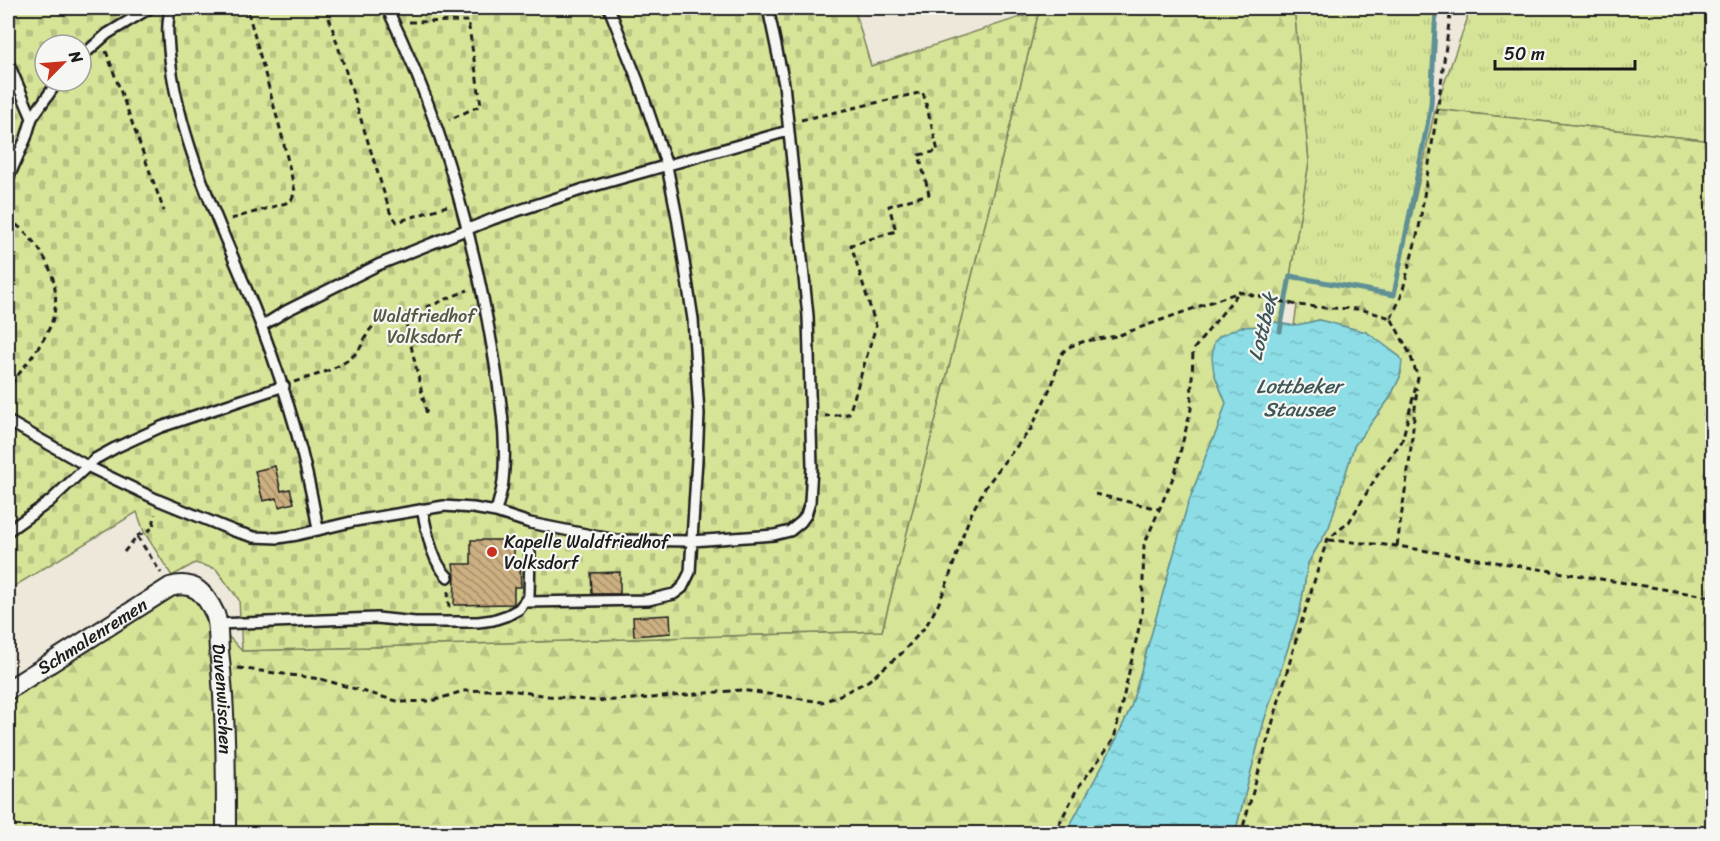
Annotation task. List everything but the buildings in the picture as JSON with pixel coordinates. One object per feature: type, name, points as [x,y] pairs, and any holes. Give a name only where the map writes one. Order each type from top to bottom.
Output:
[{"type":"street","name":"Duvenwischen","points":[[174,586],[188,585],[197,589],[215,615],[217,624],[222,670],[226,834]]},
{"type":"street","name":"Schmalenremen","points":[[8,690],[174,586]]},
{"type":"lane","points":[[93,46],[150,8]]},
{"type":"lane","points":[[170,8],[168,32],[174,84],[181,117],[197,168],[284,386],[293,416],[318,530]]},
{"type":"lane","points":[[387,8],[436,126],[460,202],[481,285],[494,357],[502,422],[503,482],[496,512]]},
{"type":"lane","points":[[526,602],[648,600],[674,594],[682,588],[690,572],[699,414],[693,319],[667,166],[638,81],[609,8]]},
{"type":"lane","points":[[8,421],[87,466],[158,500],[254,537],[297,536],[355,521],[444,506],[496,512],[530,524],[616,540],[692,541],[774,535],[790,531],[806,515],[810,502],[812,467],[808,316],[784,84],[768,8]]},
{"type":"lane","points":[[8,62],[32,118]]},
{"type":"lane","points":[[8,179],[32,118],[50,93]]},
{"type":"lane","points":[[261,326],[378,265],[467,229],[587,188],[667,166],[788,127]]},
{"type":"lane","points":[[8,531],[49,502],[95,459],[161,427],[284,386]]},
{"type":"lane","points":[[422,509],[434,553],[448,577]]},
{"type":"lane","points":[[217,624],[377,618],[415,622],[493,620],[519,609],[526,602],[530,591],[530,552]]},
{"type":"path","points":[[219,222],[286,203],[295,191],[282,132],[247,8]]},
{"type":"path","points":[[326,8],[390,213],[397,222],[460,202]]},
{"type":"path","points":[[1391,318],[1401,297],[1419,228],[1451,8]]},
{"type":"path","points":[[395,23],[468,21],[481,105],[436,126]]},
{"type":"path","points":[[102,38],[164,211]]},
{"type":"path","points":[[788,127],[923,92],[938,151],[920,155],[929,194],[889,206],[896,231],[851,245],[876,326],[849,414],[811,417]]},
{"type":"path","points":[[8,218],[34,240],[50,265],[56,292],[53,318],[44,338],[8,389]]},
{"type":"path","points":[[284,386],[342,364],[355,355],[371,326],[481,285]]},
{"type":"path","points":[[1054,834],[1077,789],[1114,739],[1142,614],[1144,545],[1174,473],[1191,410],[1193,350],[1239,292]]},
{"type":"path","points":[[222,670],[241,667],[321,679],[400,702],[432,701],[463,692],[504,689],[597,701],[741,690],[822,702],[836,697],[868,681],[882,670],[902,653],[926,626],[948,581],[972,510],[985,488],[1031,429],[1053,382],[1060,356],[1065,350],[1084,341],[1117,336],[1239,292],[1295,305],[1360,309],[1391,318],[1410,354],[1418,378],[1410,457],[1396,546]]},
{"type":"path","points":[[404,315],[427,415]]},
{"type":"path","points":[[1241,834],[1327,540],[1350,522],[1380,471],[1402,441],[1418,378]]},
{"type":"path","points":[[1095,494],[1159,509]]},
{"type":"path","points":[[124,552],[137,536],[153,528],[158,500]]},
{"type":"path","points":[[137,536],[174,586]]},
{"type":"path","points":[[1327,540],[1396,546],[1713,597]]},
{"type":"path","points":[[448,577],[449,610],[459,610]]},
{"type":"green space","name":"Waldfriedhof Volksdorf","points":[[8,8],[854,8],[871,66],[1039,11],[882,631],[242,651],[239,600],[216,569],[195,563],[172,576],[144,532],[137,512],[8,590]]},
{"type":"green space","points":[[1052,8],[1294,8],[1309,162],[1290,276],[1394,295],[1435,109],[1712,141],[1712,833],[1235,833],[1264,721],[1300,611],[1308,563],[1329,527],[1354,446],[1389,399],[1401,373],[1400,357],[1366,332],[1319,320],[1294,326],[1297,305],[1286,302],[1288,287],[1279,324],[1275,322],[1268,326],[1240,327],[1214,373],[1226,403],[1187,507],[1131,707],[1066,833],[8,833],[8,700],[167,593],[185,594],[201,603],[242,651],[882,631],[1039,11]]},
{"type":"green space","points":[[1294,8],[1436,8],[1431,105],[1394,295],[1290,276],[1309,162]]},
{"type":"green space","points":[[1468,8],[1712,8],[1712,141],[1435,109],[1467,20]]},
{"type":"water","name":"Lottbeker Stausee","points":[[1319,320],[1371,335],[1400,357],[1402,361],[1400,377],[1389,399],[1354,446],[1329,527],[1308,563],[1300,611],[1264,721],[1235,833],[1066,833],[1131,707],[1187,507],[1226,403],[1214,373],[1212,358],[1214,342],[1220,336],[1240,327],[1268,326],[1275,322],[1297,325]]},
{"type":"waterway","name":"Lottbek","points":[[1280,331],[1290,276],[1394,295],[1431,105],[1436,8]]},
{"type":"place","name":"Kapelle Waldfriedhof Volksdorf","points":[[492,552]]}]
